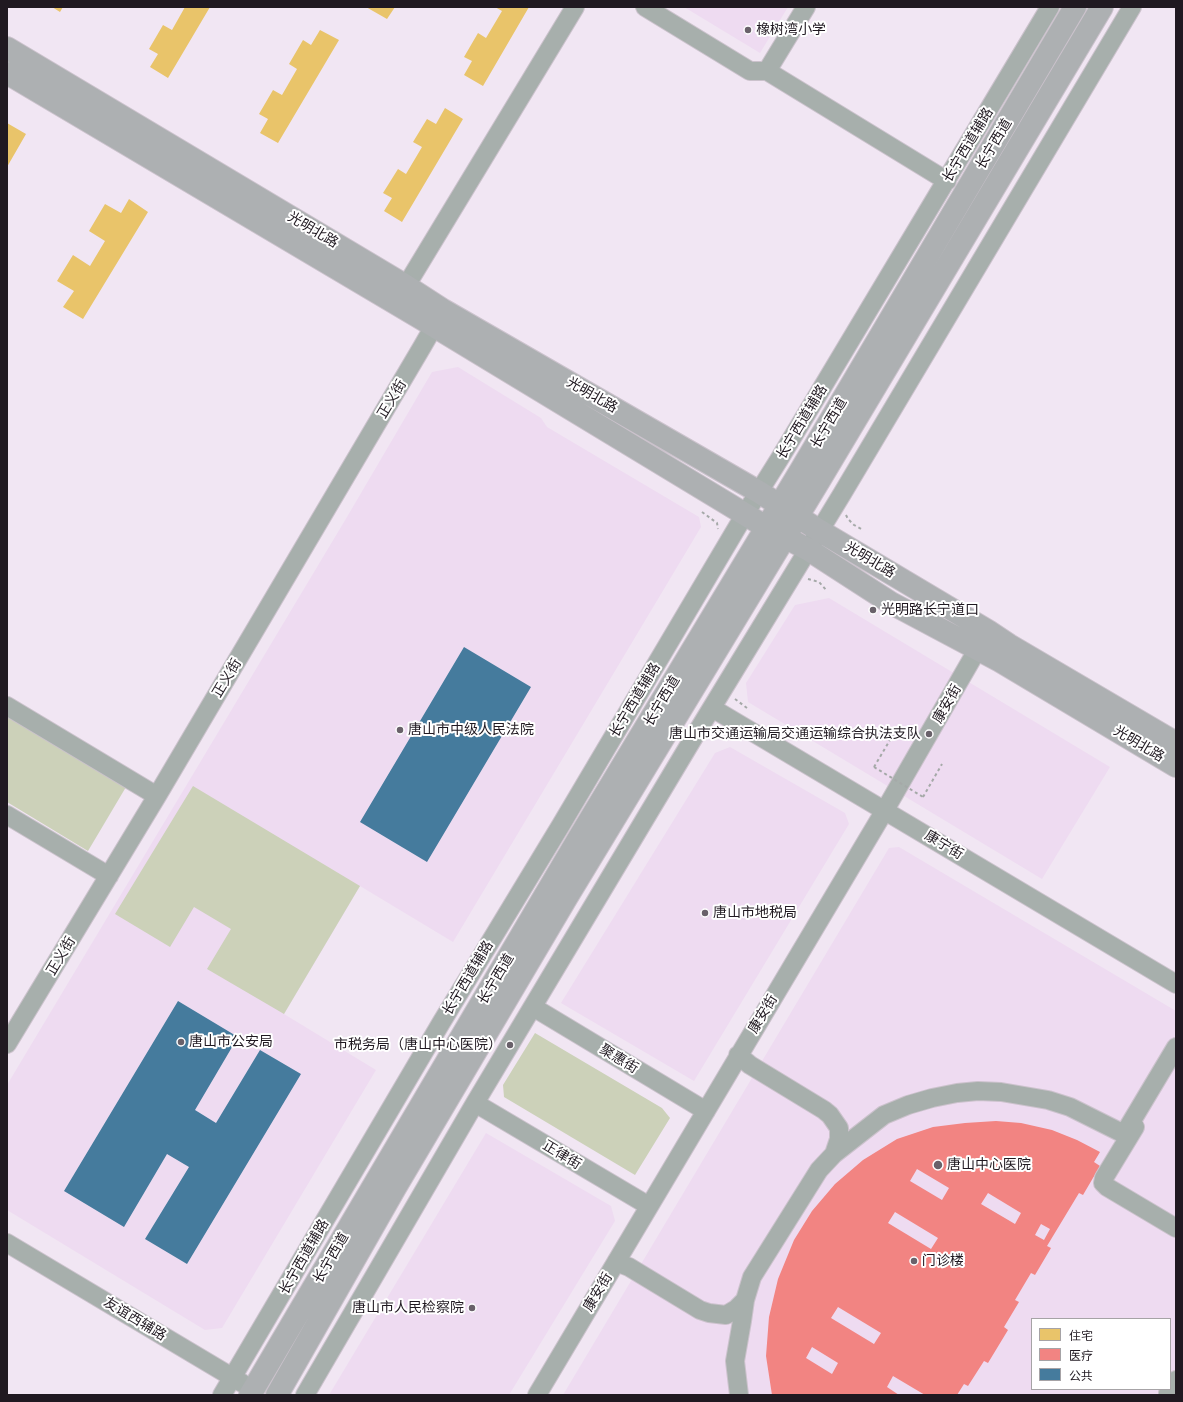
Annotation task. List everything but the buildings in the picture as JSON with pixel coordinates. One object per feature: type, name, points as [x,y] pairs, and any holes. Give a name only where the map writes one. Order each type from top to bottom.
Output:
[{"type":"main road","name":"长宁西道","points":[[788,511],[1075,7]]},
{"type":"main road","name":"长宁西道","points":[[255,1393],[572,850],[775,532],[1102,7]]},
{"type":"main road","name":"光明北路","points":[[7,48],[406,286],[438,318],[745,514],[808,550],[891,603],[1000,661],[1176,766]]},
{"type":"main road","name":"光明北路","points":[[7,73],[438,318],[758,492],[820,531],[988,631],[1015,649],[1176,743]]},
{"type":"main road","name":"长宁西道","points":[[277,1395],[407,1168],[571,890],[775,532]]},
{"type":"street","points":[[406,286],[575,7]]},
{"type":"street","points":[[645,7],[750,71],[767,71],[947,181]]},
{"type":"street","points":[[767,71],[806,7]]},
{"type":"street","name":"长宁西道辅路","points":[[222,1395],[441,1023],[1050,7]]},
{"type":"street","points":[[306,1395],[475,1103],[820,531],[1132,7]]},
{"type":"street","name":"正义街","points":[[7,1044],[157,796],[438,318]]},
{"type":"street","name":"康安街","points":[[537,1395],[885,810],[988,631]]},
{"type":"street","points":[[7,706],[157,796]]},
{"type":"street","name":"康宁街","points":[[712,708],[1176,984]]},
{"type":"street","points":[[7,815],[109,876]]},
{"type":"street","name":"聚惠街","points":[[533,1007],[706,1111]]},
{"type":"street","points":[[1176,1047],[1123,1141],[1104,1178],[1103,1183],[1107,1187],[1176,1228]]},
{"type":"street","points":[[738,1055],[753,1060],[829,1108],[834,1112],[851,1140]]},
{"type":"street","points":[[738,1055],[750,1065],[830,1115],[839,1128],[834,1154]]},
{"type":"street","points":[[1123,1141],[1176,1059]]},
{"type":"street","name":"正律街","points":[[475,1103],[649,1206]]},
{"type":"street","points":[[739,1395],[734,1361],[745,1300],[752,1277],[819,1170],[834,1154],[851,1140],[905,1117],[954,1105],[975,1103],[998,1104],[1045,1112],[1123,1141]]},
{"type":"street","name":"友谊西辅路","points":[[7,1243],[255,1393]]},
{"type":"street","points":[[616,1262],[629,1267],[700,1310],[709,1313],[726,1315],[736,1309],[745,1300]]},
{"type":"street","points":[[616,1262],[625,1271],[699,1315],[707,1318],[742,1321]]},
{"type":"street","points":[[742,1321],[744,1352],[750,1395]]},
{"type":"path","points":[[842,494],[848,519],[863,530]]},
{"type":"path","points":[[893,735],[874,767],[923,797],[942,764]]},
{"type":"shaded area","name":"橡树湾小学","points":[[684,7],[788,7],[760,53]]},
{"type":"shaded area","points":[[458,367],[541,418],[547,427],[699,517],[701,527],[453,942],[360,886],[284,1014],[376,1070],[222,1328],[205,1330],[7,1210],[7,1085],[347,517],[432,372]]},
{"type":"shaded area","name":"唐山市交通运输局交通运输综合执法支队","points":[[829,598],[1110,767],[1042,879],[748,702],[746,683],[795,605]]},
{"type":"shaded area","name":"唐山市地税局","points":[[730,747],[845,813],[849,824],[694,1081],[561,1003],[715,753]]},
{"type":"shaded area","name":"唐山中心医院","points":[[899,847],[1176,1011],[1176,1395],[563,1395],[889,848]]},
{"type":"shaded area","name":"唐山市人民检察院","points":[[486,1133],[611,1206],[615,1221],[509,1395],[329,1395]]},
{"type":"green space","points":[[7,716],[126,787],[88,851],[7,802]]},
{"type":"green space","points":[[193,786],[360,886],[284,1014],[207,969],[231,929],[194,907],[170,947],[115,914]]},
{"type":"green space","points":[[535,1033],[662,1108],[670,1118],[635,1175],[504,1097],[503,1085]]},
{"type":"place","name":"橡树湾小学","points":[[748,30]]},
{"type":"place","name":"光明路长宁道口","points":[[873,610]]},
{"type":"place","name":"唐山市中级人民法院","points":[[400,730]]},
{"type":"place","name":"唐山市交通运输局交通运输综合执法支队","points":[[929,734]]},
{"type":"place","name":"唐山市地税局","points":[[705,913]]},
{"type":"place","name":"唐山市公安局","points":[[181,1042]]},
{"type":"place","name":"市税务局（唐山中心医院）","points":[[510,1045]]},
{"type":"place","name":"唐山中心医院","points":[[938,1165]]},
{"type":"place","name":"门诊楼","points":[[914,1261]]},
{"type":"place","name":"唐山市人民检察院","points":[[472,1308]]}]
